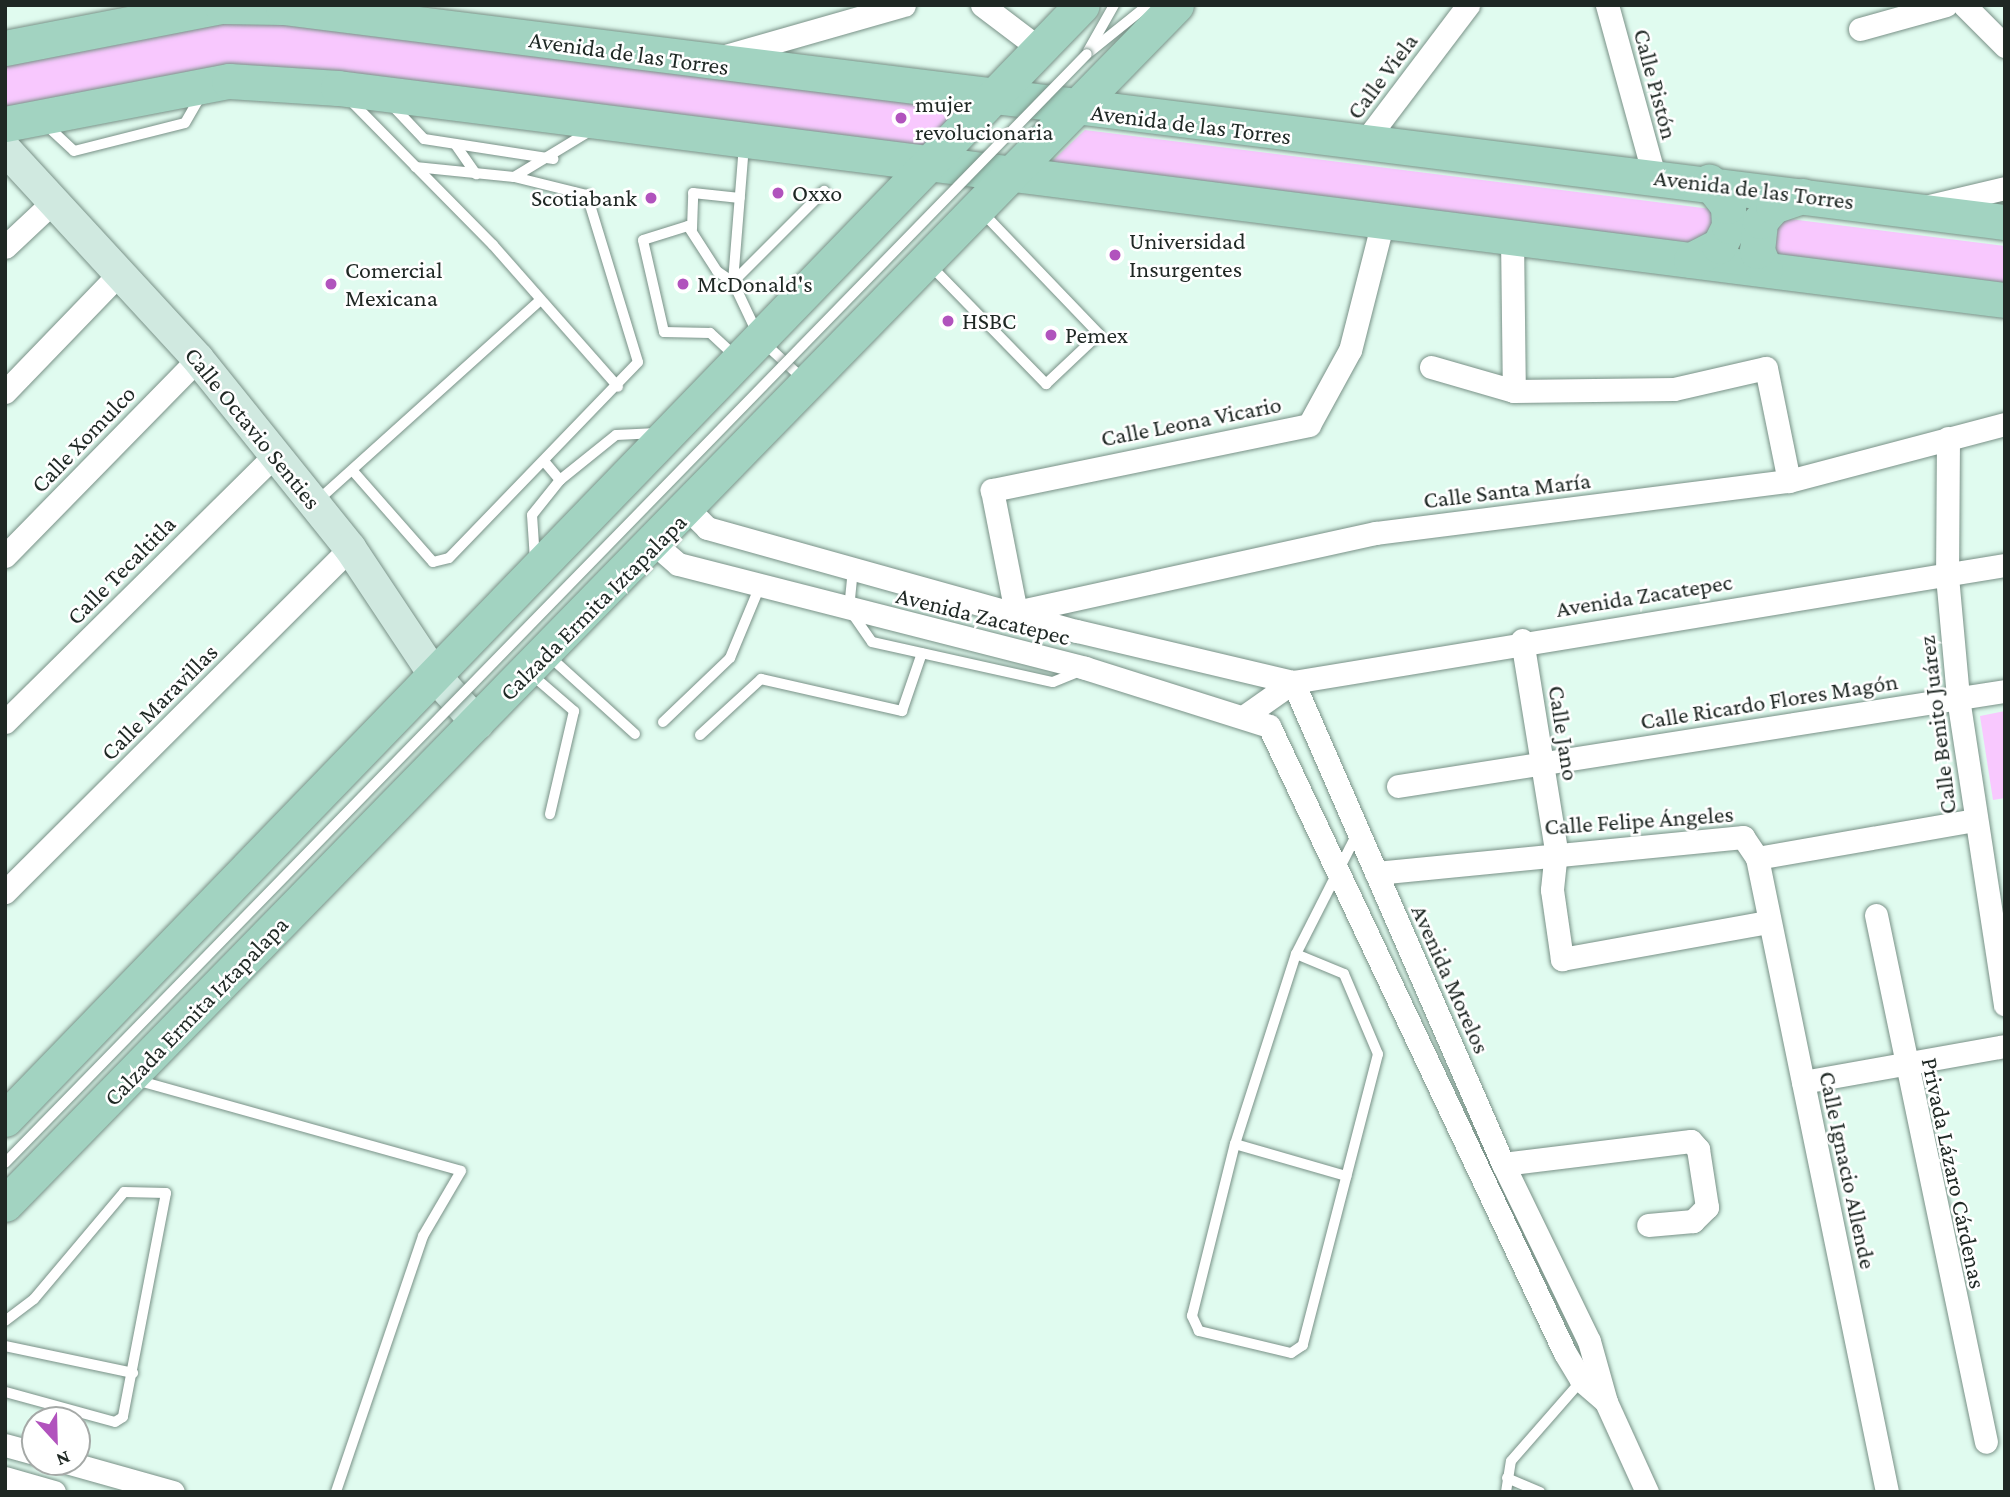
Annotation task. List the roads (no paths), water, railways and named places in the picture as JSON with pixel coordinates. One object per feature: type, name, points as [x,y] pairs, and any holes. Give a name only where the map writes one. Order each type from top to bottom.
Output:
[{"type":"main road","points":[[5,1119],[1082,5]]},
{"type":"main road","name":"Calzada Ermita Iztapalapa","points":[[5,1204],[18,1171],[131,1078],[656,545],[1177,5]]},
{"type":"main road","name":"Avenida de las Torres","points":[[5,48],[222,6],[369,18],[698,63],[996,96],[1077,111],[1709,182],[2005,222]]},
{"type":"main road","points":[[22,120],[205,85],[338,88],[2005,300]]},
{"type":"main road","points":[[1691,260],[1719,246],[1729,226],[1728,206],[1709,182]]},
{"type":"main road","points":[[1765,269],[1756,251],[1760,221],[1773,206],[1802,196]]},
{"type":"main road","points":[[5,1152],[18,1171]]},
{"type":"street","points":[[369,18],[420,5]]},
{"type":"street","points":[[698,63],[904,5]]},
{"type":"street","points":[[982,5],[1040,49]]},
{"type":"street","name":"Calle Viela","points":[[1363,144],[1468,5]]},
{"type":"street","name":"Calle Pistón","points":[[1608,5],[1654,176]]},
{"type":"street","points":[[1860,29],[1946,5]]},
{"type":"street","points":[[1964,5],[2005,46]]},
{"type":"street","name":"Calle Octavio Senties","points":[[5,149],[198,359],[351,548],[435,676],[478,724]]},
{"type":"street","points":[[1917,209],[2005,188]]},
{"type":"street","points":[[5,247],[54,201]]},
{"type":"street","name":"Calle Leona Vicario","points":[[1016,612],[992,490],[1309,425],[1350,350],[1383,221]]},
{"type":"street","points":[[1512,237],[1514,391]]},
{"type":"street","points":[[5,392],[120,273]]},
{"type":"street","name":"Calle Xomulco","points":[[5,556],[198,359]]},
{"type":"street","points":[[1431,367],[1514,391],[1674,389],[1766,368],[1789,481]]},
{"type":"street","name":"Calle Santa María","points":[[1016,612],[1376,533],[1789,481],[2005,424]]},
{"type":"street","name":"Calle Benito Juárez","points":[[1948,438],[1947,576],[1958,698],[2005,1003]]},
{"type":"street","name":"Calle Tecaltitla","points":[[5,722],[275,456]]},
{"type":"street","name":"Avenida Zacatepec","points":[[689,510],[707,528],[1077,631],[1293,682],[1522,640],[2005,565]]},
{"type":"street","name":"Avenida Zacatepec","points":[[656,545],[678,564],[1085,668],[1246,715],[1293,682]]},
{"type":"street","name":"Calle Maravillas","points":[[5,892],[351,548]]},
{"type":"street","points":[[1085,668],[1074,612],[1093,594]]},
{"type":"street","name":"Calle Jano","points":[[1522,640],[1556,851],[1552,890],[1562,959],[1767,922]]},
{"type":"street","name":"Avenida Morelos","points":[[1293,682],[1503,1164],[1567,1294],[1591,1376]]},
{"type":"street","name":"Calle Ricardo Flores Magón","points":[[1398,786],[2005,691]]},
{"type":"street","name":"Avenida Morelos","points":[[1246,715],[1269,726],[1542,1305],[1606,1402],[1647,1492]]},
{"type":"street","points":[[1758,858],[1975,820]]},
{"type":"street","name":"Calle Felipe Ángeles","points":[[1376,873],[1556,851],[1743,837],[1758,858]]},
{"type":"street","name":"Calle Ignacio Allende","points":[[1758,858],[1767,922],[1803,1082],[1887,1492]]},
{"type":"street","name":"Privada Lázaro Cárdenas","points":[[1876,915],[1904,1065],[1986,1442]]},
{"type":"street","points":[[1803,1082],[2005,1046]]},
{"type":"street","points":[[1503,1164],[1691,1141],[1698,1149],[1707,1207],[1693,1221],[1648,1225]]},
{"type":"street","points":[[1542,1305],[1567,1294]]},
{"type":"street","points":[[91,1469],[173,1492]]},
{"type":"street","points":[[5,1478],[54,1492]]},
{"type":"lane","points":[[1087,54],[1114,5]]},
{"type":"lane","points":[[18,1171],[1087,54],[1148,5]]},
{"type":"lane","points":[[338,88],[416,167],[618,387]]},
{"type":"lane","points":[[383,94],[411,131],[455,144],[554,159]]},
{"type":"lane","points":[[514,177],[554,159],[602,123]]},
{"type":"lane","points":[[744,141],[733,282],[750,350]]},
{"type":"lane","points":[[455,144],[476,174]]},
{"type":"lane","points":[[354,471],[433,562],[449,558],[618,387],[640,352],[587,195],[514,177],[416,167]]},
{"type":"lane","points":[[733,282],[824,191]]},
{"type":"lane","points":[[733,282],[717,271],[692,229],[692,193],[740,198]]},
{"type":"lane","points":[[927,262],[1046,384],[1099,334],[979,210]]},
{"type":"lane","points":[[692,229],[643,240],[664,332],[710,333],[750,350],[809,384]]},
{"type":"lane","points":[[314,503],[354,471],[540,300]]},
{"type":"lane","points":[[537,570],[529,525],[560,480],[616,435],[670,433]]},
{"type":"lane","points":[[544,461],[560,480]]},
{"type":"lane","points":[[853,569],[849,609],[872,642],[1053,682],[1085,668]]},
{"type":"lane","points":[[663,722],[730,658],[760,586]]},
{"type":"lane","points":[[700,735],[761,679],[902,711],[922,653]]},
{"type":"lane","points":[[538,663],[635,734]]},
{"type":"lane","points":[[538,663],[574,711],[550,814]]},
{"type":"lane","points":[[1296,954],[1344,974],[1378,1054],[1303,1345],[1291,1353],[1199,1331],[1192,1316],[1235,1144],[1296,954],[1336,868],[1358,832]]},
{"type":"lane","points":[[131,1078],[461,1171],[423,1236],[336,1492]]},
{"type":"lane","points":[[1235,1144],[1346,1176]]},
{"type":"lane","points":[[5,1321],[34,1299],[124,1192],[166,1193],[124,1417],[115,1422],[5,1392]]},
{"type":"lane","points":[[5,1346],[133,1373]]},
{"type":"lane","points":[[1506,1492],[1511,1461],[1591,1376]]},
{"type":"lane","points":[[1507,1479],[1540,1492]]},
{"type":"place","name":"mujer revolucionaria","points":[[901,118]]},
{"type":"place","name":"Oxxo","points":[[778,193]]},
{"type":"place","name":"Scotiabank","points":[[651,198]]},
{"type":"place","name":"Universidad Insurgentes","points":[[1115,255]]},
{"type":"place","name":"Comercial Mexicana","points":[[331,284]]},
{"type":"place","name":"McDonald's","points":[[683,284]]},
{"type":"place","name":"HSBC","points":[[948,321]]},
{"type":"place","name":"Pemex","points":[[1051,335]]}]
